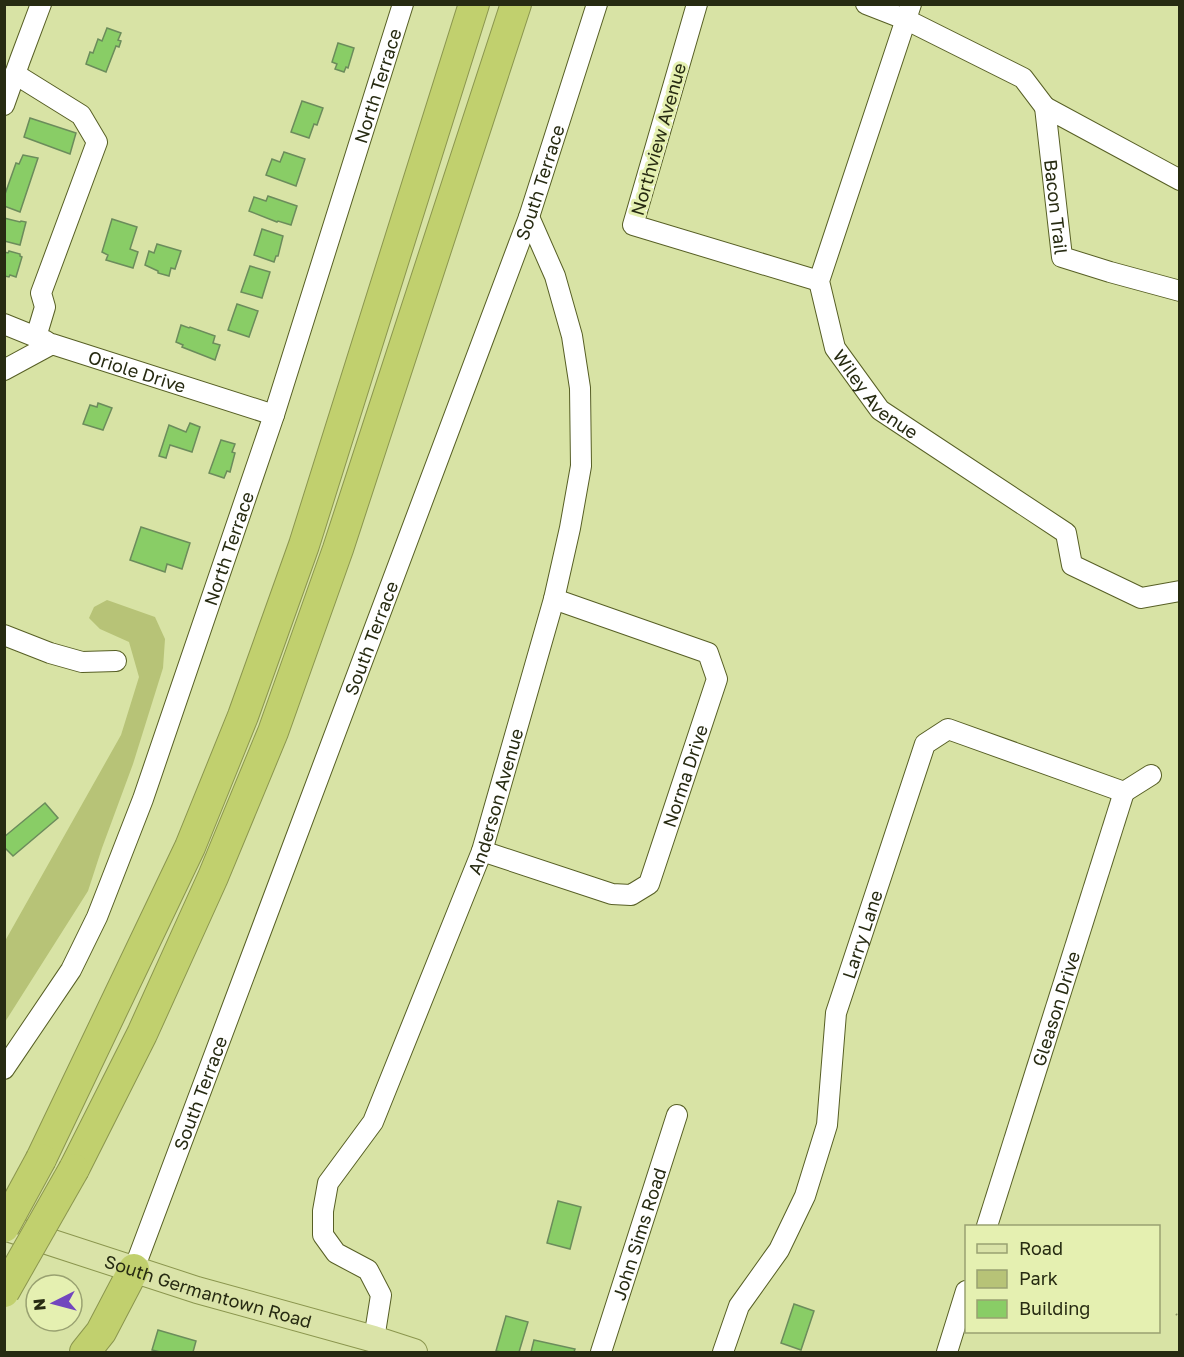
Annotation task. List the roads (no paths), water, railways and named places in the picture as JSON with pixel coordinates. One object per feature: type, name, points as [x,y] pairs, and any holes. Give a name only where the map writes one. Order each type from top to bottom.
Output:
[{"type":"highway","points":[[4,1227],[41,1159],[190,847],[243,716],[304,545],[474,4]]},
{"type":"highway","points":[[4,1292],[74,1169],[147,1023],[213,877],[273,732],[338,549],[516,4]]},
{"type":"highway","points":[[85,1353],[101,1332],[134,1269]]},
{"type":"main road","name":"South Germantown Road","points":[[4,1227],[197,1290],[374,1339],[414,1353]]},
{"type":"street","points":[[4,105],[42,4]]},
{"type":"street","name":"South Terrace","points":[[134,1269],[529,217],[597,4]]},
{"type":"street","name":"Northview Avenue","points":[[697,4],[633,225],[819,281]]},
{"type":"street","points":[[866,4],[909,12],[1023,78],[1045,107],[1179,180]]},
{"type":"street","name":"North Terrace","points":[[4,1069],[71,970],[97,917],[143,800],[274,415],[397,7]]},
{"type":"street","points":[[819,281],[909,12]]},
{"type":"street","points":[[4,370],[44,340],[45,307],[41,293],[97,142],[81,115],[15,74]]},
{"type":"street","name":"Bacon Trail","points":[[1045,107],[1062,257],[1179,291]]},
{"type":"street","name":"Anderson Avenue","points":[[374,1339],[381,1295],[368,1270],[336,1253],[323,1235],[323,1211],[328,1183],[373,1122],[482,851],[555,599],[581,466],[580,388],[572,336],[555,276],[529,217]]},
{"type":"street","name":"Wiley Avenue","points":[[819,281],[835,348],[880,410],[1066,533],[1072,565],[1142,598],[1179,591]]},
{"type":"street","name":"Oriole Drive","points":[[4,324],[44,340],[274,415]]},
{"type":"street","name":"Norma Drive","points":[[482,851],[612,894],[631,895],[649,884],[717,679],[708,653],[555,599]]},
{"type":"street","points":[[4,635],[50,653],[82,662],[116,661]]},
{"type":"street","name":"Larry Lane","points":[[723,1353],[739,1306],[779,1250],[805,1196],[827,1125],[836,1013],[925,744],[948,729],[1124,792]]},
{"type":"street","points":[[1124,792],[1151,775]]},
{"type":"street","name":"Gleason Drive","points":[[988,1225],[1124,792]]},
{"type":"street","name":"John Sims Road","points":[[601,1353],[676,1114]]},
{"type":"street","points":[[947,1353],[965,1294]]}]
